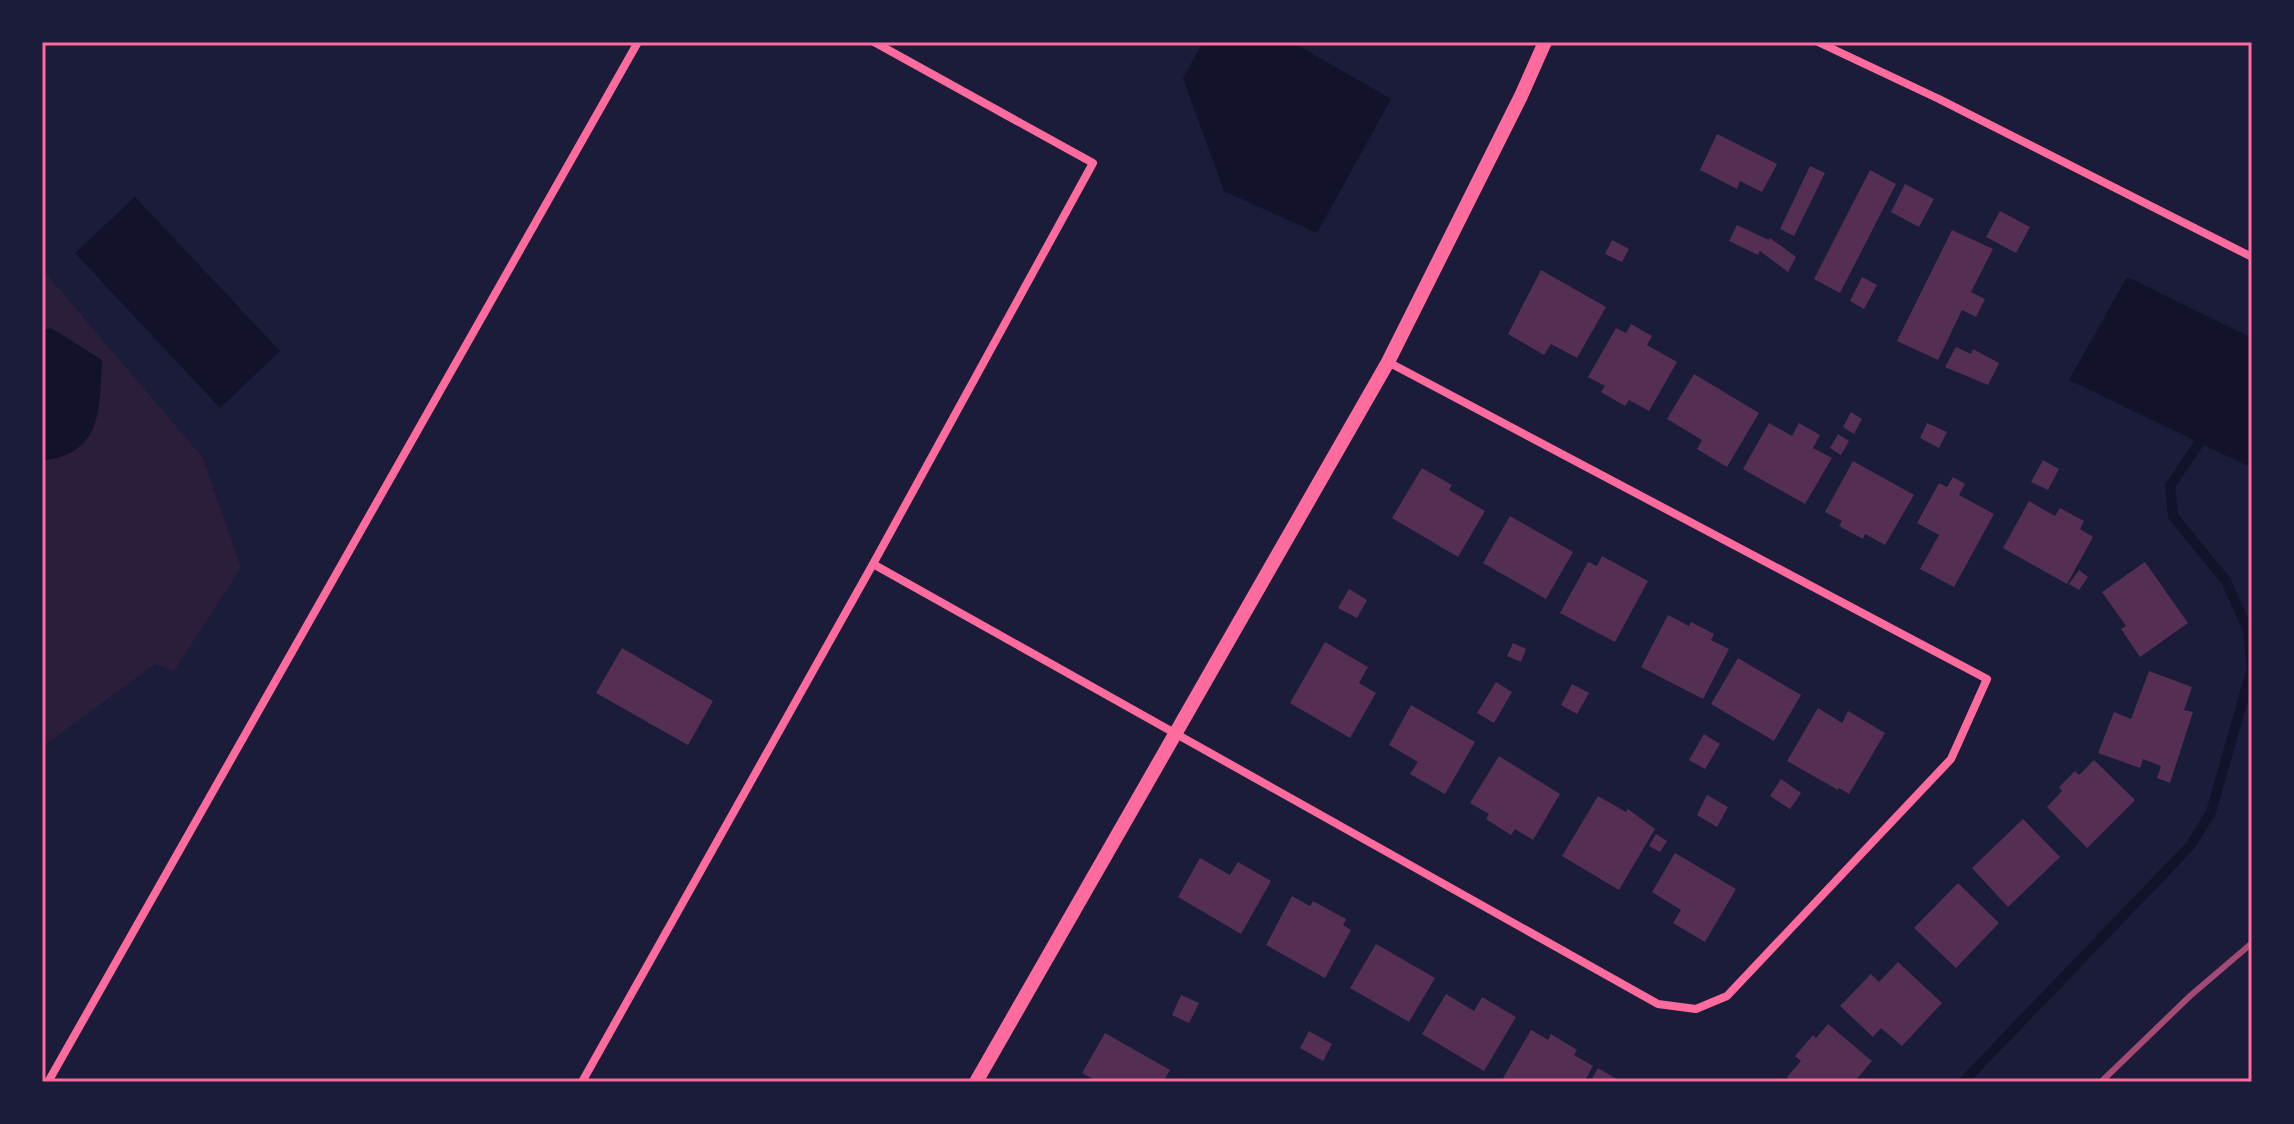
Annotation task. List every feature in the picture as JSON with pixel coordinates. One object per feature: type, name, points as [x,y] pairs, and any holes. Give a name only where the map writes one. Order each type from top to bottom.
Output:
[{"type":"street","points":[[48,1082],[638,42]]},
{"type":"street","points":[[582,1082],[873,564],[1093,163],[874,42]]},
{"type":"street","points":[[976,1082],[1388,362],[1545,42]]},
{"type":"street","points":[[1818,42],[1939,99],[2252,257]]},
{"type":"street","points":[[873,564],[1658,1004],[1696,1009],[1727,996],[1951,759],[1987,679],[1388,362]]},
{"type":"shaded area","points":[[1203,42],[1292,42],[1391,99],[1317,233],[1224,191],[1183,78]]},
{"type":"shaded area","points":[[135,197],[280,351],[220,408],[75,253]]},
{"type":"shaded area","points":[[42,269],[203,458],[241,568],[174,671],[155,664],[42,747]]},
{"type":"shaded area","points":[[2127,277],[2252,338],[2252,468],[2069,380]]},
{"type":"shaded area","points":[[51,328],[102,360],[100,396],[94,427],[87,439],[77,449],[42,461],[42,330]]},
{"type":"building","points":[[1717,134],[1777,164],[1762,192],[1740,181],[1737,189],[1700,170]]},
{"type":"building","points":[[1810,166],[1825,173],[1794,236],[1780,229]]},
{"type":"building","points":[[1870,170],[1896,184],[1840,293],[1814,279]]},
{"type":"building","points":[[1905,184],[1934,199],[1919,227],[1891,212]]},
{"type":"building","points":[[2000,211],[2030,227],[2016,253],[1986,237]]},
{"type":"building","points":[[1737,225],[1770,238],[1796,257],[1788,272],[1760,251],[1758,255],[1729,241]]},
{"type":"building","points":[[1952,230],[1993,249],[1971,292],[1985,299],[1976,317],[1962,310],[1938,360],[1897,341]]},
{"type":"building","points":[[1612,240],[1629,249],[1622,262],[1605,254]]},
{"type":"building","points":[[1541,270],[1606,307],[1577,358],[1551,344],[1544,355],[1508,334]]},
{"type":"building","points":[[1862,277],[1877,285],[1864,309],[1850,301]]},
{"type":"building","points":[[1631,324],[1652,336],[1647,345],[1677,362],[1649,411],[1629,400],[1625,406],[1601,392],[1605,386],[1588,377],[1616,328],[1626,333]]},
{"type":"building","points":[[1956,347],[1971,354],[1973,349],[1999,363],[1988,385],[1945,367]]},
{"type":"building","points":[[1694,374],[1759,413],[1727,467],[1697,449],[1702,440],[1667,419]]},
{"type":"building","points":[[1851,412],[1862,419],[1854,434],[1843,427]]},
{"type":"building","points":[[1769,423],[1792,436],[1799,423],[1820,435],[1813,448],[1832,458],[1805,504],[1743,469]]},
{"type":"building","points":[[1927,423],[1947,432],[1939,448],[1920,438]]},
{"type":"building","points":[[1838,434],[1849,441],[1841,455],[1830,448]]},
{"type":"building","points":[[2043,460],[2059,469],[2048,490],[2031,482]]},
{"type":"building","points":[[1853,461],[1914,495],[1885,545],[1865,534],[1863,539],[1839,526],[1842,521],[1825,512]]},
{"type":"building","points":[[1422,468],[1452,485],[1449,490],[1485,511],[1458,557],[1392,518]]},
{"type":"building","points":[[1953,477],[1965,484],[1959,495],[1994,514],[1954,587],[1920,569],[1939,535],[1917,523],[1939,483],[1947,487]]},
{"type":"building","points":[[2029,501],[2055,516],[2060,508],[2084,521],[2080,529],[2093,537],[2067,584],[2003,548]]},
{"type":"building","points":[[1510,516],[1573,552],[1546,599],[1483,563]]},
{"type":"building","points":[[1602,556],[1648,581],[1615,642],[1560,613],[1588,562],[1597,566]]},
{"type":"building","points":[[2145,562],[2188,623],[2140,657],[2121,629],[2126,626],[2102,592]]},
{"type":"building","points":[[2079,570],[2088,577],[2079,590],[2069,584]]},
{"type":"building","points":[[1349,589],[1367,600],[1357,618],[1338,608]]},
{"type":"building","points":[[1668,615],[1714,634],[1711,640],[1729,649],[1703,699],[1641,667]]},
{"type":"building","points":[[1325,642],[1368,667],[1359,683],[1376,693],[1350,738],[1290,703]]},
{"type":"building","points":[[1513,643],[1526,649],[1521,662],[1507,656]]},
{"type":"building","points":[[622,648],[713,701],[688,745],[596,693]]},
{"type":"building","points":[[1738,658],[1801,695],[1774,741],[1711,704]]},
{"type":"building","points":[[2149,671],[2192,687],[2184,710],[2193,712],[2170,783],[2157,778],[2161,766],[2143,759],[2140,768],[2098,753],[2114,712],[2131,719]]},
{"type":"building","points":[[1496,682],[1512,692],[1494,723],[1477,713]]},
{"type":"building","points":[[1572,684],[1589,693],[1577,714],[1561,705]]},
{"type":"building","points":[[1411,705],[1475,742],[1445,794],[1410,774],[1418,762],[1389,745]]},
{"type":"building","points":[[1818,708],[1842,723],[1848,711],[1885,733],[1849,794],[1787,761]]},
{"type":"building","points":[[1704,734],[1720,744],[1705,769],[1689,760]]},
{"type":"building","points":[[1499,756],[1560,794],[1533,840],[1515,829],[1511,835],[1486,819],[1489,814],[1470,803]]},
{"type":"building","points":[[2094,760],[2135,800],[2087,848],[2047,807],[2062,791],[2059,787],[2075,771],[2079,775]]},
{"type":"building","points":[[1781,779],[1801,793],[1790,809],[1770,796]]},
{"type":"building","points":[[1707,795],[1728,807],[1717,827],[1697,815]]},
{"type":"building","points":[[1598,796],[1626,812],[1628,809],[1655,829],[1619,890],[1562,856]]},
{"type":"building","points":[[2023,819],[2060,857],[2008,907],[1972,868]]},
{"type":"building","points":[[1656,834],[1667,841],[1660,852],[1649,846]]},
{"type":"building","points":[[1675,853],[1736,889],[1705,942],[1673,923],[1681,910],[1652,892]]},
{"type":"building","points":[[1200,858],[1230,875],[1238,862],[1271,881],[1241,934],[1178,897]]},
{"type":"building","points":[[1958,883],[1999,923],[1956,968],[1914,928]]},
{"type":"building","points":[[1292,896],[1310,906],[1313,901],[1346,919],[1343,925],[1351,930],[1325,978],[1266,945]]},
{"type":"building","points":[[1376,944],[1435,978],[1409,1022],[1350,988]]},
{"type":"building","points":[[1898,962],[1942,1003],[1902,1046],[1881,1028],[1873,1037],[1840,1006],[1871,974],[1879,982]]},
{"type":"building","points":[[1446,994],[1474,1011],[1482,997],[1516,1017],[1484,1071],[1422,1034]]},
{"type":"building","points":[[1181,995],[1199,1003],[1189,1023],[1172,1015]]},
{"type":"building","points":[[1828,1024],[1872,1061],[1854,1082],[1792,1082],[1787,1077],[1801,1061],[1795,1056],[1813,1035],[1816,1038]]},
{"type":"building","points":[[1531,1030],[1548,1040],[1551,1034],[1577,1050],[1574,1055],[1593,1066],[1584,1082],[1510,1082],[1503,1078]]},
{"type":"building","points":[[1309,1031],[1332,1044],[1323,1061],[1300,1048]]},
{"type":"building","points":[[1105,1033],[1170,1070],[1163,1082],[1098,1082],[1082,1073]]},
{"type":"building","points":[[1598,1068],[1605,1072],[1621,1082],[1590,1082]]},
{"type":"waterway","points":[[1963,1082],[2191,845],[2211,812],[2252,668],[2248,630],[2226,581],[2173,516],[2170,486],[2199,443]]},
{"type":"railway","points":[[2101,1082],[2190,996],[2252,943]]}]
